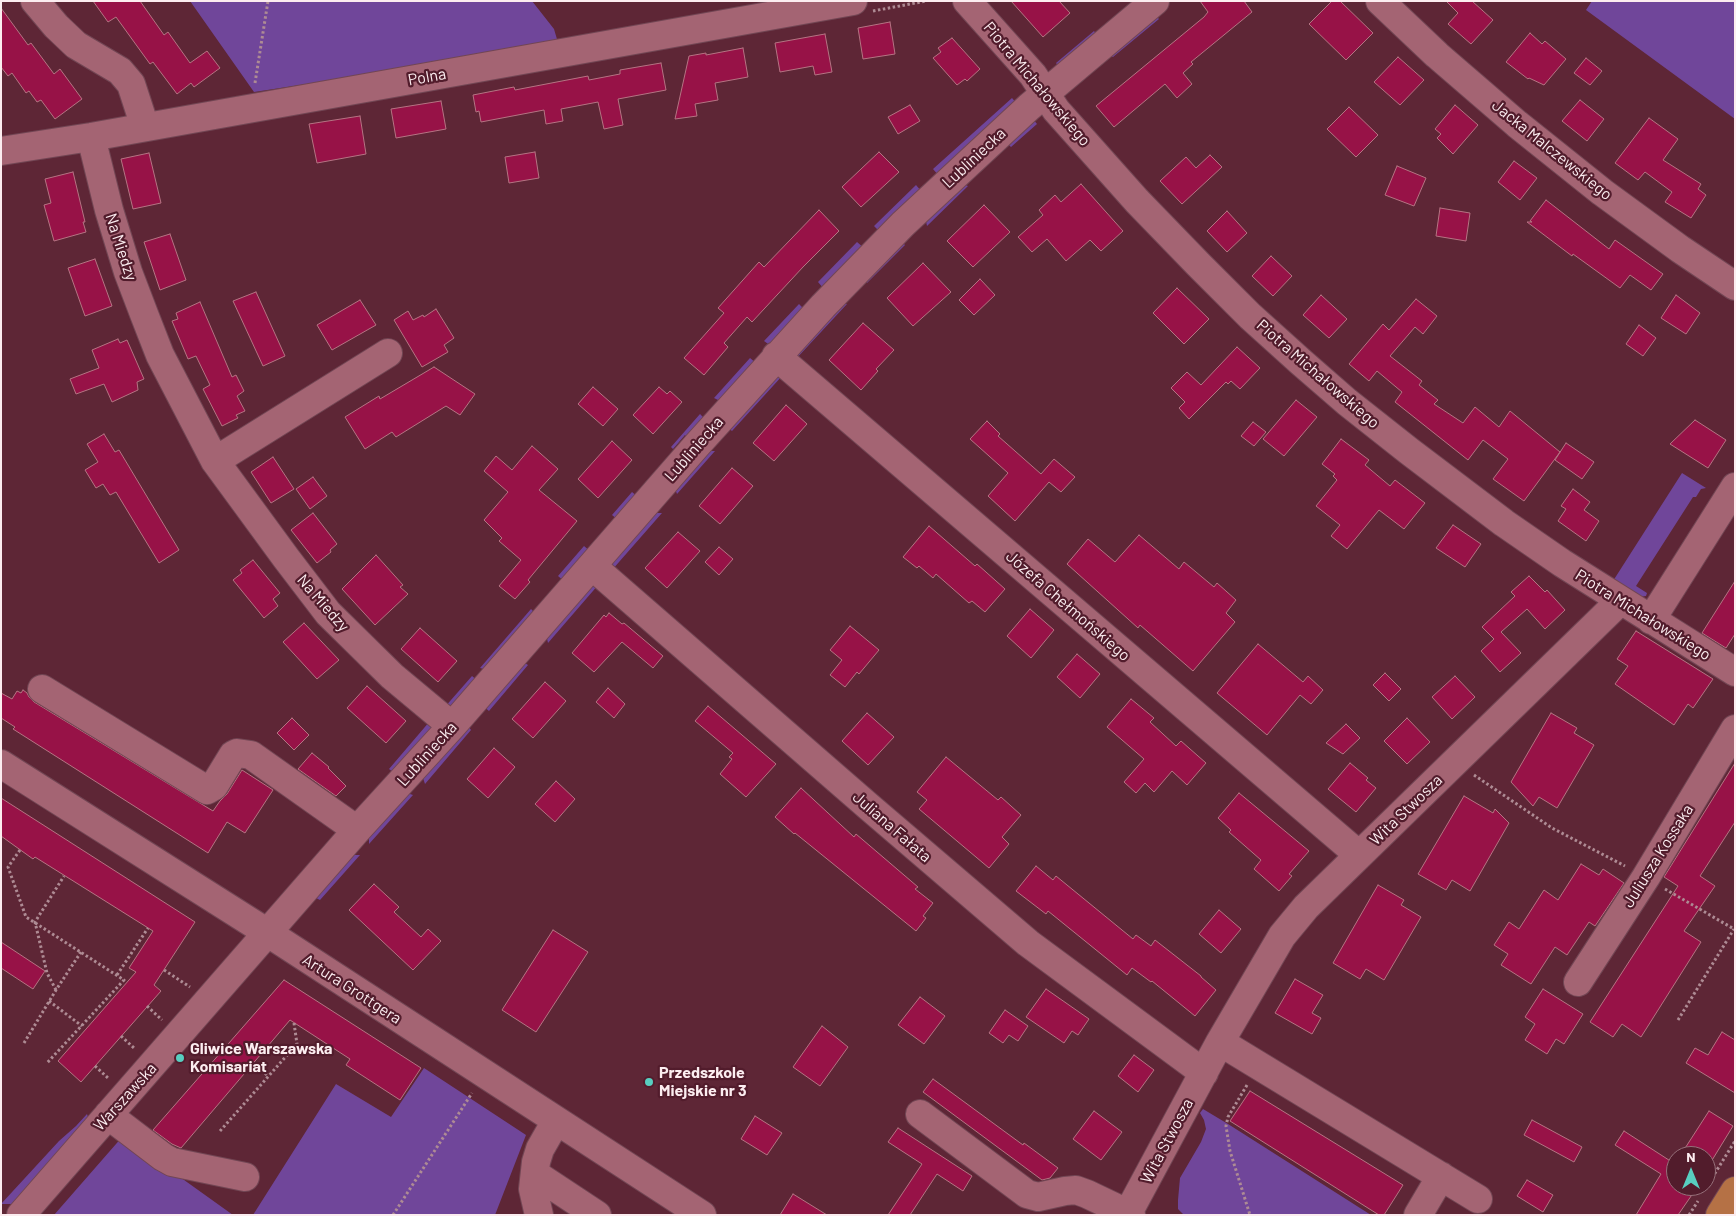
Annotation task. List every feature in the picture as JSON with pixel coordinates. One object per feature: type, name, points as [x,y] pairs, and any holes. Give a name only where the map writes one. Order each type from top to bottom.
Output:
[{"type":"main road","points":[[1720,1215],[1735,1191]]},
{"type":"street","points":[[35,1],[56,26],[76,45],[120,71],[131,84],[145,128]]},
{"type":"street","name":"Polna","points":[[1,151],[145,128],[755,10],[853,1]]},
{"type":"street","name":"Piotra Michałowskiego","points":[[967,1],[1033,75],[1056,110],[1137,201],[1217,283],[1301,362],[1347,402],[1496,517],[1562,563],[1735,672]]},
{"type":"street","name":"Lubliniecka","points":[[268,933],[776,356],[903,224],[1045,93],[1156,1]]},
{"type":"street","name":"Jacka Malczewskiego","points":[[1380,1],[1437,55],[1602,192],[1680,249],[1735,286]]},
{"type":"street","name":"Na Miedzy","points":[[91,137],[109,210],[131,281],[160,355],[215,461],[328,613],[392,676],[452,726]]},
{"type":"street","points":[[215,461],[388,353]]},
{"type":"street","name":"Józefa Chełmońskiego","points":[[776,356],[1360,855]]},
{"type":"street","points":[[1650,620],[1735,487]]},
{"type":"street","name":"Juliana Fałata","points":[[592,566],[860,800],[1028,943],[1204,1073]]},
{"type":"street","name":"Wita Stwosza","points":[[1129,1214],[1220,1042],[1282,936],[1306,907],[1620,600]]},
{"type":"street","points":[[42,689],[207,790],[214,786],[233,755],[243,753],[251,755],[357,830]]},
{"type":"street","name":"Juliusza Kossaka","points":[[1578,982],[1646,878],[1735,729]]},
{"type":"street","name":"Artura Grottgera","points":[[1,764],[268,933],[702,1215]]},
{"type":"street","name":"Warszawska","points":[[22,1215],[268,933]]},
{"type":"street","points":[[1220,1042],[1478,1199]]},
{"type":"street","points":[[920,1114],[1027,1194],[1038,1197],[1076,1190],[1129,1214]]},
{"type":"street","points":[[108,1115],[172,1162],[245,1177]]},
{"type":"street","points":[[539,1215],[533,1189],[535,1174],[540,1149],[556,1121]]},
{"type":"street","points":[[535,1174],[597,1215]]},
{"type":"street","points":[[1418,1215],[1441,1176]]},
{"type":"path","points":[[254,87],[268,1]]},
{"type":"path","points":[[1455,762],[1552,828],[1734,928],[1678,1020]]},
{"type":"path","points":[[20,850],[8,867],[26,917],[124,980],[47,1063]]},
{"type":"path","points":[[56,990],[47,972],[35,922],[64,876]]},
{"type":"path","points":[[117,975],[148,928]]},
{"type":"path","points":[[24,1043],[81,952]]},
{"type":"path","points":[[164,970],[192,989]]},
{"type":"path","points":[[49,1001],[82,1026]]},
{"type":"path","points":[[147,1006],[164,1022]]},
{"type":"path","points":[[220,1131],[296,1044],[294,1023]]},
{"type":"path","points":[[121,1036],[138,1052]]},
{"type":"path","points":[[254,1063],[268,1076]]},
{"type":"path","points":[[1250,1215],[1230,1150],[1226,1126],[1228,1117],[1258,1065]]},
{"type":"path","points":[[94,1066],[112,1082]]},
{"type":"path","points":[[393,1215],[472,1092]]},
{"type":"shaded area","points":[[190,1],[532,1],[554,29],[559,46],[254,92]]},
{"type":"shaded area","points":[[1592,1],[1735,1],[1735,119],[1586,10]]},
{"type":"shaded area","points":[[1157,17],[1159,19],[1113,57],[1111,56]]},
{"type":"shaded area","points":[[1094,31],[1097,35],[1059,67],[1056,63]]},
{"type":"shaded area","points":[[1012,98],[1018,105],[939,176],[933,169]]},
{"type":"shaded area","points":[[1033,119],[1037,124],[1011,147],[1006,142]]},
{"type":"shaded area","points":[[961,183],[968,186],[927,226],[925,217]]},
{"type":"shaded area","points":[[916,185],[922,192],[880,232],[874,226]]},
{"type":"shaded area","points":[[900,240],[905,245],[867,283],[864,277]]},
{"type":"shaded area","points":[[857,242],[864,248],[824,289],[818,282]]},
{"type":"shaded area","points":[[839,303],[847,304],[795,360],[794,353]]},
{"type":"shaded area","points":[[799,304],[805,310],[771,346],[764,341]]},
{"type":"shaded area","points":[[750,358],[756,363],[722,402],[714,398]]},
{"type":"shaded area","points":[[783,375],[732,431],[727,427],[771,376]]},
{"type":"shaded area","points":[[700,414],[706,420],[689,439],[685,435],[673,449],[671,447]]},
{"type":"shaded area","points":[[705,451],[715,451],[677,494],[674,486]]},
{"type":"shaded area","points":[[1682,473],[1706,488],[1701,489],[1696,497],[1693,497],[1636,586],[1647,593],[1646,596],[1639,597],[1613,581]]},
{"type":"shaded area","points":[[632,492],[638,497],[618,520],[612,515]]},
{"type":"shaded area","points":[[652,513],[662,513],[612,570],[611,561]]},
{"type":"shaded area","points":[[584,546],[591,552],[565,582],[558,576]]},
{"type":"shaded area","points":[[599,584],[548,643],[546,634],[588,586]]},
{"type":"shaded area","points":[[531,609],[536,614],[487,670],[480,668]]},
{"type":"shaded area","points":[[522,661],[528,665],[489,711],[483,706]]},
{"type":"shaded area","points":[[472,676],[478,681],[452,707],[444,708]]},
{"type":"shaded area","points":[[430,721],[432,730],[394,773],[389,769]]},
{"type":"shaded area","points":[[467,724],[471,730],[425,784],[422,775]]},
{"type":"shaded area","points":[[407,793],[413,795],[369,844],[369,837]]},
{"type":"shaded area","points":[[353,855],[360,855],[320,900],[316,898]]},
{"type":"shaded area","points":[[424,1068],[526,1135],[495,1215],[253,1215],[336,1084],[391,1117]]},
{"type":"shaded area","points":[[1203,1109],[1371,1215],[1184,1215],[1178,1209],[1180,1178],[1201,1142],[1206,1129],[1200,1113]]},
{"type":"shaded area","points":[[87,1114],[88,1117],[79,1130],[12,1204],[1,1204],[59,1141]]},
{"type":"shaded area","points":[[123,1136],[138,1147],[233,1215],[54,1215]]},
{"type":"building","points":[[93,1],[140,1],[164,35],[168,32],[190,63],[207,51],[220,68],[194,87],[191,83],[177,94],[153,62],[150,64],[116,17],[108,22]]},
{"type":"building","points":[[1011,1],[1059,1],[1070,13],[1043,37]]},
{"type":"building","points":[[1200,1],[1244,1],[1252,12],[1191,62],[1193,64],[1183,73],[1192,84],[1177,98],[1165,84],[1114,127],[1096,106],[1204,17],[1208,12]]},
{"type":"building","points":[[1332,1],[1340,1],[1373,33],[1346,60],[1309,24]]},
{"type":"building","points":[[1446,1],[1472,1],[1493,20],[1471,44],[1448,24],[1458,13]]},
{"type":"building","points":[[1,8],[28,45],[31,43],[54,74],[60,69],[82,99],[55,119],[41,100],[37,102],[29,91],[26,93],[12,73],[8,76],[1,67]]},
{"type":"building","points":[[890,22],[895,54],[863,59],[858,28]]},
{"type":"building","points":[[1530,33],[1542,44],[1545,41],[1566,59],[1544,85],[1528,79],[1506,62]]},
{"type":"building","points":[[825,34],[832,72],[815,75],[813,66],[780,72],[775,43]]},
{"type":"building","points":[[952,38],[980,69],[967,81],[965,79],[957,85],[933,58],[941,52],[938,48]]},
{"type":"building","points":[[743,48],[748,77],[715,83],[718,100],[695,104],[697,116],[675,119],[689,56],[706,53],[706,55]]},
{"type":"building","points":[[1398,57],[1424,80],[1400,105],[1374,82]]},
{"type":"building","points":[[1586,58],[1602,71],[1590,85],[1574,73]]},
{"type":"building","points":[[661,63],[666,90],[618,99],[623,125],[604,129],[598,102],[561,109],[563,121],[546,124],[544,110],[481,122],[479,111],[476,112],[473,95],[514,87],[515,90],[588,76],[589,80],[620,74],[620,70]]},
{"type":"building","points":[[1580,100],[1604,119],[1587,141],[1562,121]]},
{"type":"building","points":[[441,101],[446,129],[396,138],[391,109]]},
{"type":"building","points":[[910,105],[920,121],[898,134],[888,117]]},
{"type":"building","points":[[1455,105],[1478,125],[1453,154],[1437,138],[1441,134],[1435,129]]},
{"type":"building","points":[[1349,107],[1378,135],[1356,157],[1327,129]]},
{"type":"building","points":[[360,116],[366,154],[317,163],[309,124]]},
{"type":"building","points":[[1649,118],[1678,139],[1663,160],[1701,184],[1698,189],[1706,195],[1691,218],[1665,202],[1672,192],[1645,172],[1638,180],[1615,163]]},
{"type":"building","points":[[535,152],[539,178],[509,183],[505,157]]},
{"type":"building","points":[[879,152],[899,172],[861,207],[842,187]]},
{"type":"building","points":[[149,153],[161,203],[133,209],[121,159]]},
{"type":"building","points":[[1210,155],[1222,167],[1182,204],[1160,181],[1186,157],[1196,168]]},
{"type":"building","points":[[1514,161],[1537,178],[1520,200],[1498,182]]},
{"type":"building","points":[[1397,166],[1426,178],[1414,206],[1385,195]]},
{"type":"building","points":[[73,172],[86,232],[54,241],[44,205],[51,203],[45,179]]},
{"type":"building","points":[[1081,184],[1123,231],[1101,251],[1090,240],[1066,261],[1047,239],[1032,252],[1018,237],[1043,215],[1039,210],[1055,195],[1061,202]]},
{"type":"building","points":[[1546,200],[1609,249],[1615,240],[1663,274],[1651,290],[1630,275],[1620,288],[1573,254],[1572,256],[1527,222],[1532,222],[1530,221]]},
{"type":"building","points":[[984,205],[1010,232],[973,267],[947,241]]},
{"type":"building","points":[[1440,208],[1470,213],[1466,241],[1436,236]]},
{"type":"building","points":[[819,210],[839,231],[752,322],[747,317],[724,343],[728,347],[704,375],[684,358],[724,313],[718,308],[759,262],[764,267]]},
{"type":"building","points":[[1227,211],[1247,233],[1227,252],[1207,231]]},
{"type":"building","points":[[170,234],[186,280],[160,290],[144,242]]},
{"type":"building","points":[[1271,256],[1292,276],[1273,296],[1252,276]]},
{"type":"building","points":[[95,259],[112,306],[85,316],[68,268]]},
{"type":"building","points":[[923,263],[951,292],[913,326],[887,298]]},
{"type":"building","points":[[980,279],[995,295],[974,315],[959,300]]},
{"type":"building","points":[[1177,288],[1209,319],[1184,344],[1153,313]]},
{"type":"building","points":[[256,292],[285,356],[263,366],[233,301]]},
{"type":"building","points":[[1321,295],[1347,319],[1329,338],[1303,315]]},
{"type":"building","points":[[1676,295],[1700,313],[1686,334],[1661,318]]},
{"type":"building","points":[[1416,299],[1437,316],[1423,334],[1415,327],[1390,356],[1422,381],[1419,385],[1438,400],[1434,404],[1463,423],[1475,407],[1499,427],[1510,411],[1560,452],[1524,501],[1493,479],[1508,459],[1483,440],[1468,460],[1395,402],[1402,392],[1377,371],[1369,381],[1349,364],[1383,324],[1389,330]]},
{"type":"building","points":[[360,300],[376,325],[332,350],[317,325]]},
{"type":"building","points":[[200,302],[232,377],[236,375],[244,391],[237,396],[245,411],[236,415],[238,418],[222,426],[203,389],[210,385],[196,356],[188,359],[172,321],[178,319],[176,313]]},
{"type":"building","points":[[436,309],[454,338],[444,345],[448,352],[422,367],[394,320],[408,311],[413,320],[423,315],[424,317]]},
{"type":"building","points":[[863,323],[894,350],[876,369],[878,371],[861,390],[829,360]]},
{"type":"building","points":[[1639,325],[1656,338],[1643,356],[1626,344]]},
{"type":"building","points":[[118,339],[120,343],[127,340],[144,379],[137,382],[138,390],[112,402],[104,384],[76,394],[70,379],[99,368],[92,350]]},
{"type":"building","points":[[1237,347],[1260,368],[1240,389],[1231,381],[1228,384],[1226,382],[1189,419],[1179,408],[1185,402],[1171,388],[1187,372],[1201,385]]},
{"type":"building","points":[[434,367],[475,394],[460,415],[446,406],[396,437],[392,432],[365,449],[345,417],[379,396],[380,399]]},
{"type":"building","points":[[593,387],[618,409],[603,426],[578,404]]},
{"type":"building","points":[[659,387],[667,394],[670,391],[682,402],[653,434],[633,415]]},
{"type":"building","points":[[1296,400],[1317,417],[1284,456],[1263,439]]},
{"type":"building","points":[[786,405],[807,424],[774,461],[753,443]]},
{"type":"building","points":[[1695,420],[1726,440],[1708,468],[1670,444]]},
{"type":"building","points":[[987,421],[1000,434],[998,436],[1041,474],[1054,459],[1075,477],[1061,492],[1049,482],[1015,521],[988,496],[1008,473],[970,439]]},
{"type":"building","points":[[1253,422],[1266,432],[1254,446],[1241,436]]},
{"type":"building","points":[[104,434],[115,452],[119,450],[179,550],[159,563],[116,492],[110,495],[103,484],[96,488],[85,470],[98,462],[87,444]]},
{"type":"building","points":[[1341,439],[1369,460],[1365,465],[1390,486],[1395,480],[1425,503],[1404,529],[1379,510],[1347,549],[1331,536],[1340,525],[1316,506],[1337,480],[1333,476],[1335,474],[1322,464]]},
{"type":"building","points":[[612,441],[632,460],[598,498],[578,479]]},
{"type":"building","points":[[1566,443],[1594,462],[1582,479],[1555,460]]},
{"type":"building","points":[[532,446],[558,469],[539,490],[577,521],[528,580],[530,582],[515,599],[499,586],[521,560],[499,541],[502,538],[484,520],[508,492],[484,471],[496,456],[512,470]]},
{"type":"building","points":[[273,457],[294,489],[271,503],[251,472]]},
{"type":"building","points":[[732,468],[753,486],[720,524],[699,506]]},
{"type":"building","points":[[313,477],[327,496],[310,509],[296,489]]},
{"type":"building","points":[[1573,489],[1590,502],[1584,510],[1599,521],[1586,541],[1558,521],[1566,509],[1561,506]]},
{"type":"building","points":[[313,513],[337,544],[330,550],[331,552],[317,563],[291,530]]},
{"type":"building","points":[[1453,525],[1481,544],[1465,567],[1436,548]]},
{"type":"building","points":[[929,526],[1005,589],[985,612],[972,601],[969,603],[936,574],[933,578],[919,566],[917,568],[903,557]]},
{"type":"building","points":[[678,532],[700,551],[667,588],[645,568]]},
{"type":"building","points":[[1139,535],[1179,569],[1184,562],[1214,587],[1217,583],[1236,600],[1226,613],[1235,622],[1193,671],[1140,625],[1138,628],[1067,564],[1088,539],[1115,562]]},
{"type":"building","points":[[719,547],[733,559],[719,575],[705,562]]},
{"type":"building","points":[[376,555],[403,585],[400,587],[408,594],[375,625],[342,589]]},
{"type":"building","points":[[253,560],[280,593],[273,599],[278,606],[264,618],[233,580],[242,573],[240,570]]},
{"type":"building","points":[[1529,576],[1545,592],[1547,590],[1565,610],[1545,629],[1527,609],[1501,632],[1521,653],[1500,672],[1481,651],[1494,639],[1482,627],[1515,596],[1511,592]]},
{"type":"building","points":[[1735,581],[1735,634],[1726,648],[1702,633]]},
{"type":"building","points":[[1030,609],[1054,630],[1031,658],[1007,636]]},
{"type":"building","points":[[609,613],[622,624],[624,623],[663,656],[653,668],[622,642],[594,672],[572,653],[604,615],[606,617]]},
{"type":"building","points":[[304,623],[339,660],[317,679],[283,642]]},
{"type":"building","points":[[850,626],[879,650],[859,674],[857,672],[845,687],[830,675],[842,660],[830,650]]},
{"type":"building","points":[[420,628],[457,661],[438,682],[401,649]]},
{"type":"building","points":[[1636,631],[1713,679],[1693,708],[1688,704],[1674,725],[1615,684],[1628,666],[1617,659]]},
{"type":"building","points":[[1258,644],[1303,682],[1308,676],[1323,690],[1311,704],[1300,695],[1267,735],[1217,693]]},
{"type":"building","points":[[1077,654],[1100,674],[1080,698],[1057,677]]},
{"type":"building","points":[[1385,673],[1401,689],[1389,701],[1373,685]]},
{"type":"building","points":[[1455,676],[1475,697],[1452,719],[1432,697]]},
{"type":"building","points":[[545,682],[566,701],[533,738],[512,719]]},
{"type":"building","points":[[367,686],[406,721],[386,743],[347,708]]},
{"type":"building","points":[[608,688],[625,704],[614,718],[596,702]]},
{"type":"building","points":[[23,690],[34,702],[213,811],[227,794],[242,770],[273,790],[245,833],[227,822],[208,853],[13,729],[15,727],[1,718],[1,693],[12,699],[17,691],[21,693]]},
{"type":"building","points":[[1131,699],[1154,718],[1150,722],[1176,746],[1181,741],[1206,763],[1187,785],[1172,771],[1154,792],[1145,783],[1136,793],[1124,782],[1144,759],[1107,727]]},
{"type":"building","points":[[708,706],[776,764],[746,797],[720,774],[732,759],[729,757],[733,753],[695,721]]},
{"type":"building","points":[[867,713],[894,737],[868,765],[842,741]]},
{"type":"building","points":[[1551,713],[1577,728],[1574,733],[1594,745],[1557,808],[1539,797],[1533,806],[1511,782]]},
{"type":"building","points":[[292,718],[309,735],[294,750],[277,733]]},
{"type":"building","points":[[1407,718],[1430,742],[1407,764],[1384,741]]},
{"type":"building","points":[[1346,724],[1360,738],[1343,754],[1326,743]]},
{"type":"building","points":[[494,748],[515,767],[488,798],[467,779]]},
{"type":"building","points":[[312,753],[329,767],[346,786],[336,796],[298,769]]},
{"type":"building","points":[[946,757],[998,800],[1001,797],[1021,815],[1002,837],[1009,844],[989,868],[919,809],[927,800],[917,792]]},
{"type":"building","points":[[1350,763],[1368,778],[1366,780],[1376,788],[1356,812],[1328,789]]},
{"type":"building","points":[[1735,763],[1735,822],[1700,876],[1715,886],[1684,931],[1701,942],[1641,1037],[1622,1024],[1613,1037],[1590,1022],[1678,886],[1664,877]]},
{"type":"building","points":[[556,781],[575,799],[555,822],[535,804]]},
{"type":"building","points":[[801,788],[854,837],[856,834],[918,887],[915,889],[933,903],[923,916],[926,918],[916,931],[775,817]]},
{"type":"building","points":[[1239,793],[1309,851],[1289,874],[1292,876],[1279,891],[1254,869],[1261,860],[1229,832],[1231,830],[1218,818]]},
{"type":"building","points":[[1464,796],[1493,813],[1495,809],[1509,823],[1470,891],[1452,880],[1446,890],[1418,874]]},
{"type":"building","points":[[1,798],[195,922],[154,985],[161,991],[81,1082],[58,1061],[136,972],[129,968],[153,931],[35,857],[33,859],[1,836]]},
{"type":"building","points":[[1581,864],[1599,875],[1603,869],[1624,883],[1595,926],[1589,922],[1567,955],[1555,947],[1531,984],[1501,965],[1508,954],[1494,945],[1509,922],[1519,929],[1544,890],[1558,900]]},
{"type":"building","points":[[1036,866],[1053,880],[1056,876],[1133,939],[1136,935],[1151,946],[1155,940],[1216,990],[1195,1016],[1152,981],[1132,968],[1127,975],[1048,911],[1046,914],[1016,891]]},
{"type":"building","points":[[374,884],[399,907],[394,912],[421,937],[428,929],[441,941],[413,970],[349,910]]},
{"type":"building","points":[[1378,885],[1404,900],[1401,905],[1421,917],[1384,980],[1366,969],[1360,979],[1333,963]]},
{"type":"building","points":[[1219,910],[1241,929],[1221,953],[1199,934]]},
{"type":"building","points":[[553,930],[588,952],[536,1032],[502,1010]]},
{"type":"building","points":[[1,942],[45,971],[33,989],[1,968]]},
{"type":"building","points":[[1295,979],[1323,995],[1312,1013],[1321,1018],[1312,1034],[1275,1013]]},
{"type":"building","points":[[284,980],[421,1068],[400,1100],[346,1065],[350,1059],[290,1020],[181,1148],[172,1144],[153,1130]]},
{"type":"building","points":[[1046,989],[1089,1019],[1078,1035],[1072,1031],[1064,1043],[1026,1017]]},
{"type":"building","points":[[1543,989],[1583,1014],[1564,1044],[1556,1039],[1547,1054],[1525,1040],[1535,1024],[1525,1017]]},
{"type":"building","points":[[920,997],[945,1016],[924,1044],[898,1025]]},
{"type":"building","points":[[1005,1010],[1028,1026],[1018,1041],[1009,1035],[1003,1043],[989,1033]]},
{"type":"building","points":[[822,1026],[848,1047],[820,1086],[793,1067]]},
{"type":"building","points":[[1722,1032],[1735,1040],[1735,1093],[1686,1063],[1695,1048],[1708,1055]]},
{"type":"building","points":[[1134,1055],[1154,1070],[1138,1092],[1118,1076]]},
{"type":"building","points":[[933,1079],[1023,1145],[1024,1143],[1058,1168],[1050,1178],[1042,1180],[923,1092]]},
{"type":"building","points":[[1250,1091],[1403,1185],[1384,1215],[1379,1215],[1230,1121]]},
{"type":"building","points":[[1094,1111],[1122,1132],[1101,1160],[1073,1139]]},
{"type":"building","points":[[1709,1111],[1733,1126],[1716,1154],[1716,1146],[1686,1146]]},
{"type":"building","points":[[755,1116],[782,1133],[767,1155],[741,1139]]},
{"type":"building","points":[[1532,1120],[1582,1147],[1574,1162],[1524,1135]]},
{"type":"building","points":[[898,1128],[972,1176],[963,1191],[937,1174],[910,1215],[888,1215],[922,1164],[888,1142]]},
{"type":"building","points":[[1624,1131],[1666,1158],[1666,1196],[1691,1196],[1678,1215],[1636,1215],[1661,1174],[1615,1145]]},
{"type":"building","points":[[1527,1180],[1553,1195],[1543,1212],[1517,1196]]},
{"type":"building","points":[[793,1194],[827,1215],[780,1215]]},
{"type":"place","name":"Gliwice Warszawska Komisariat","points":[[180,1058]]},
{"type":"place","name":"Przedszkole Miejskie nr 3","points":[[649,1082]]}]
